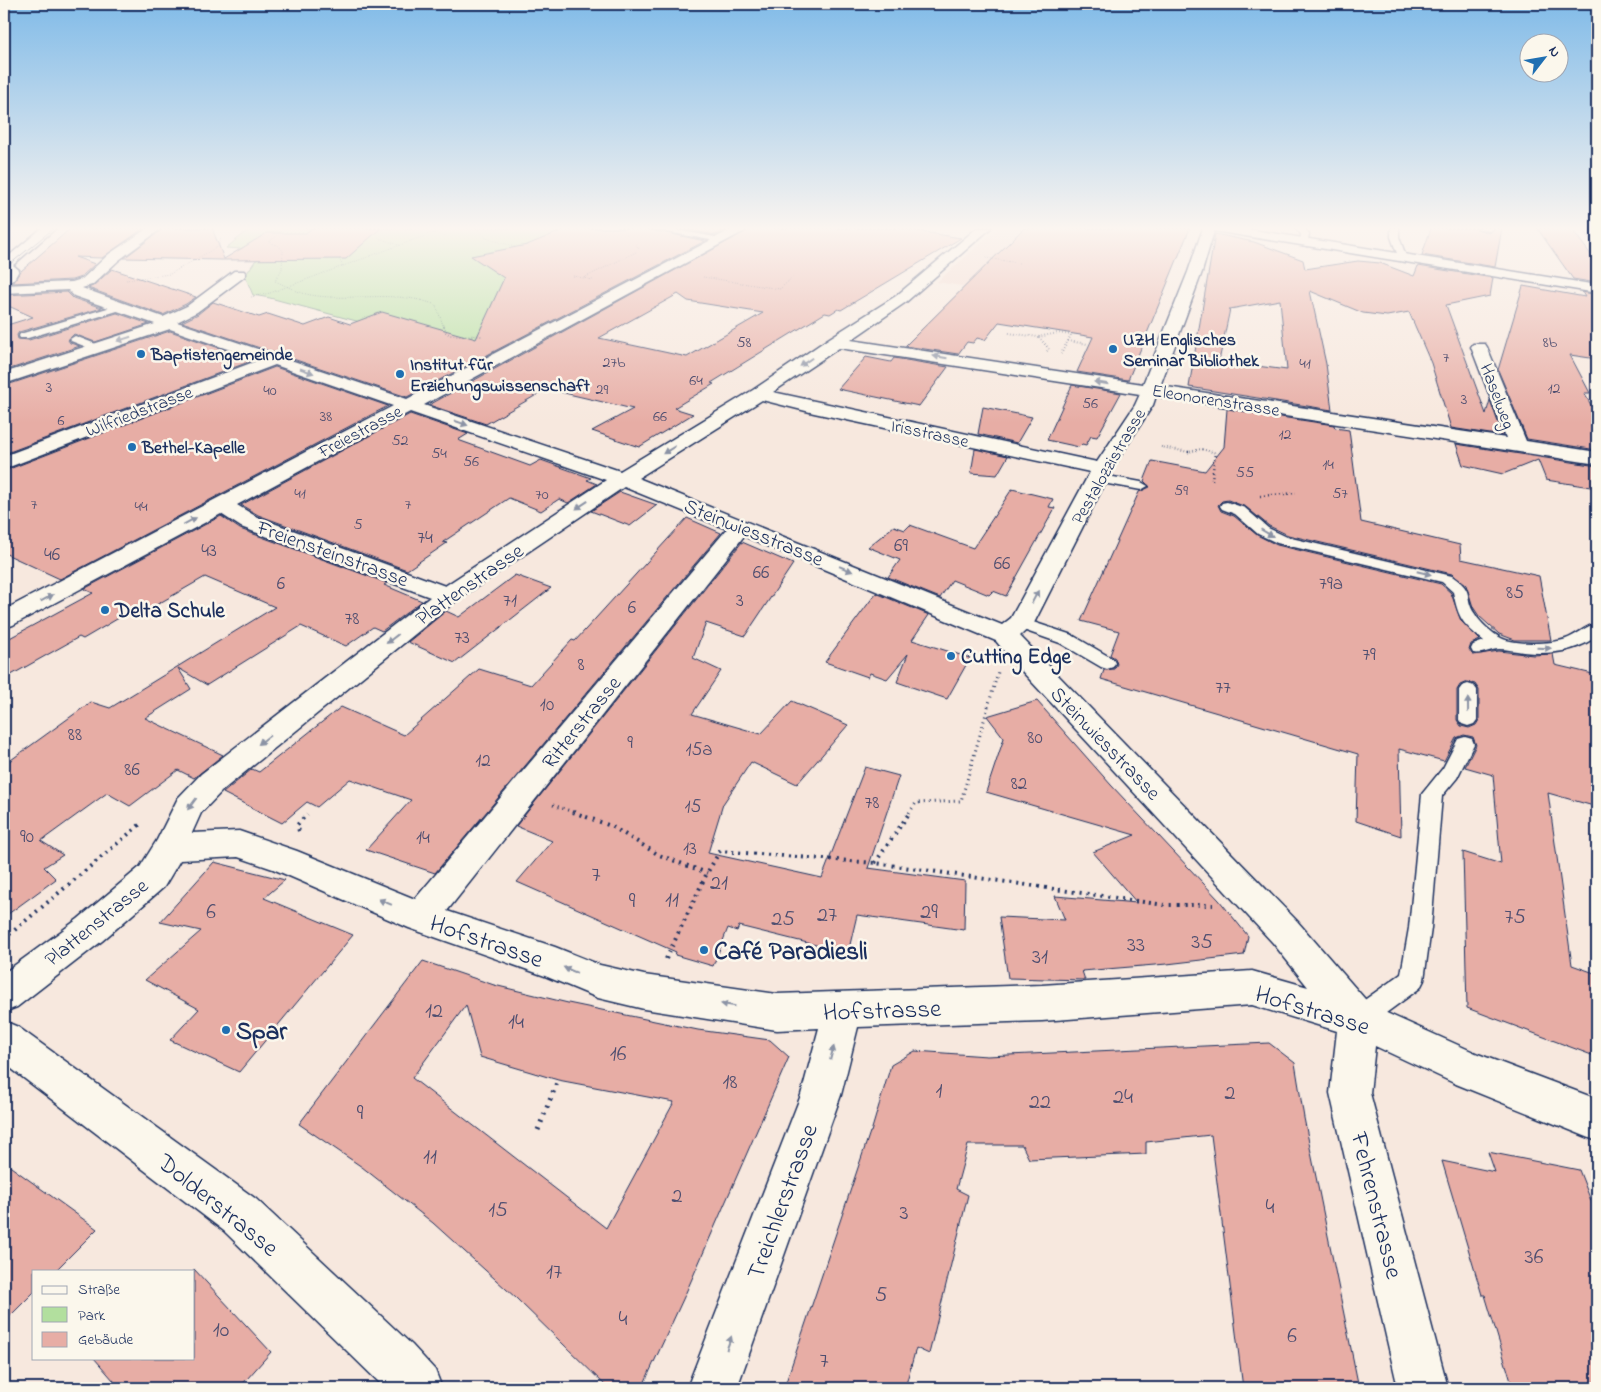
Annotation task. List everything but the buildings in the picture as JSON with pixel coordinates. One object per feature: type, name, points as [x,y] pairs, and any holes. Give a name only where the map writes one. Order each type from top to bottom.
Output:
[{"type":"street","name":"Steinwiesstrasse","points":[[82,293],[623,479],[741,526],[1009,640],[1016,650],[1285,932],[1358,1019]]},
{"type":"street","points":[[4,379],[167,323],[192,309],[213,293]]},
{"type":"street","name":"Freiestrasse","points":[[4,620],[621,293]]},
{"type":"street","name":"Plattenstrasse","points":[[4,995],[90,930],[152,877],[170,847],[189,806],[212,782],[448,595],[623,479],[759,394],[908,293]]},
{"type":"street","name":"Pestalozzistrasse","points":[[1009,640],[1099,474],[1144,405],[1187,293]]},
{"type":"street","name":"Eleonorenstrasse","points":[[834,342],[1597,458]]},
{"type":"street","name":"Haselweg","points":[[1479,347],[1518,445]]},
{"type":"street","name":"Wilfriedstrasse","points":[[4,463],[274,360]]},
{"type":"street","name":"Irisstrasse","points":[[759,394],[1099,474]]},
{"type":"street","name":"Freiensteinstrasse","points":[[219,506],[235,512],[249,522],[448,595]]},
{"type":"street","name":"Ritterstrasse","points":[[421,917],[741,526]]},
{"type":"street","name":"Hofstrasse","points":[[170,847],[239,844],[285,860],[421,917],[555,963],[598,981],[644,992],[777,1012],[1042,1003],[1252,988],[1358,1019],[1470,1070],[1597,1120]]},
{"type":"street","name":"Treichlerstrasse","points":[[712,1388],[821,1095],[843,1011]]},
{"type":"street","name":"Fehrenstrasse","points":[[1358,1019],[1350,1093],[1423,1388]]},
{"type":"street","name":"Dolderstrasse","points":[[4,1040],[240,1215],[395,1362],[417,1388]]},
{"type":"lane","points":[[24,336],[121,307]]},
{"type":"lane","points":[[75,339],[97,348]]},
{"type":"lane","points":[[1099,474],[1141,486]]},
{"type":"lane","points":[[1227,506],[1240,511],[1263,531],[1272,536],[1333,555],[1435,575],[1455,584],[1462,593],[1463,609],[1468,617],[1496,642],[1525,647],[1562,648],[1584,639],[1597,628]]},
{"type":"lane","points":[[1009,640],[1066,639],[1107,663]]},
{"type":"lane","points":[[1479,649],[1496,642]]},
{"type":"lane","points":[[1468,690],[1468,720]]},
{"type":"lane","points":[[1358,1019],[1412,980],[1420,928],[1432,794],[1450,773],[1465,744]]},
{"type":"path","points":[[244,298],[270,293]]},
{"type":"path","points":[[303,293],[307,295],[391,296],[428,302],[436,305],[446,332],[450,335],[488,336]]},
{"type":"path","points":[[1009,333],[1032,336]]},
{"type":"path","points":[[1068,341],[1088,344]]},
{"type":"path","points":[[1161,447],[1189,452],[1201,449],[1216,452],[1212,480]]},
{"type":"path","points":[[875,863],[916,803],[962,801],[1009,640]]},
{"type":"path","points":[[522,794],[611,826],[659,855],[707,874]]},
{"type":"path","points":[[299,830],[298,821],[307,814]]},
{"type":"path","points":[[4,939],[148,818]]},
{"type":"path","points":[[665,961],[720,851],[875,863],[1165,905],[1218,905]]},
{"type":"path","points":[[538,1130],[558,1080]]},
{"type":"shaded area","points":[[1003,293],[1047,293],[1040,299]]},
{"type":"green space","points":[[252,293],[603,293],[513,342],[391,338],[375,326],[253,295]]},
{"type":"place","name":"UZH Englisches Seminar Bibliothek","points":[[1113,349]]},
{"type":"place","name":"Baptistengemeinde","points":[[141,354]]},
{"type":"place","name":"Institut für Erziehungswissenschaft","points":[[400,374]]},
{"type":"place","name":"Bethel-Kapelle","points":[[132,447]]},
{"type":"place","name":"Delta Schule","points":[[105,610]]},
{"type":"place","name":"Cutting Edge","points":[[951,656]]},
{"type":"place","name":"Café Paradiesli","points":[[704,950]]},
{"type":"place","name":"Spar","points":[[226,1030]]}]
